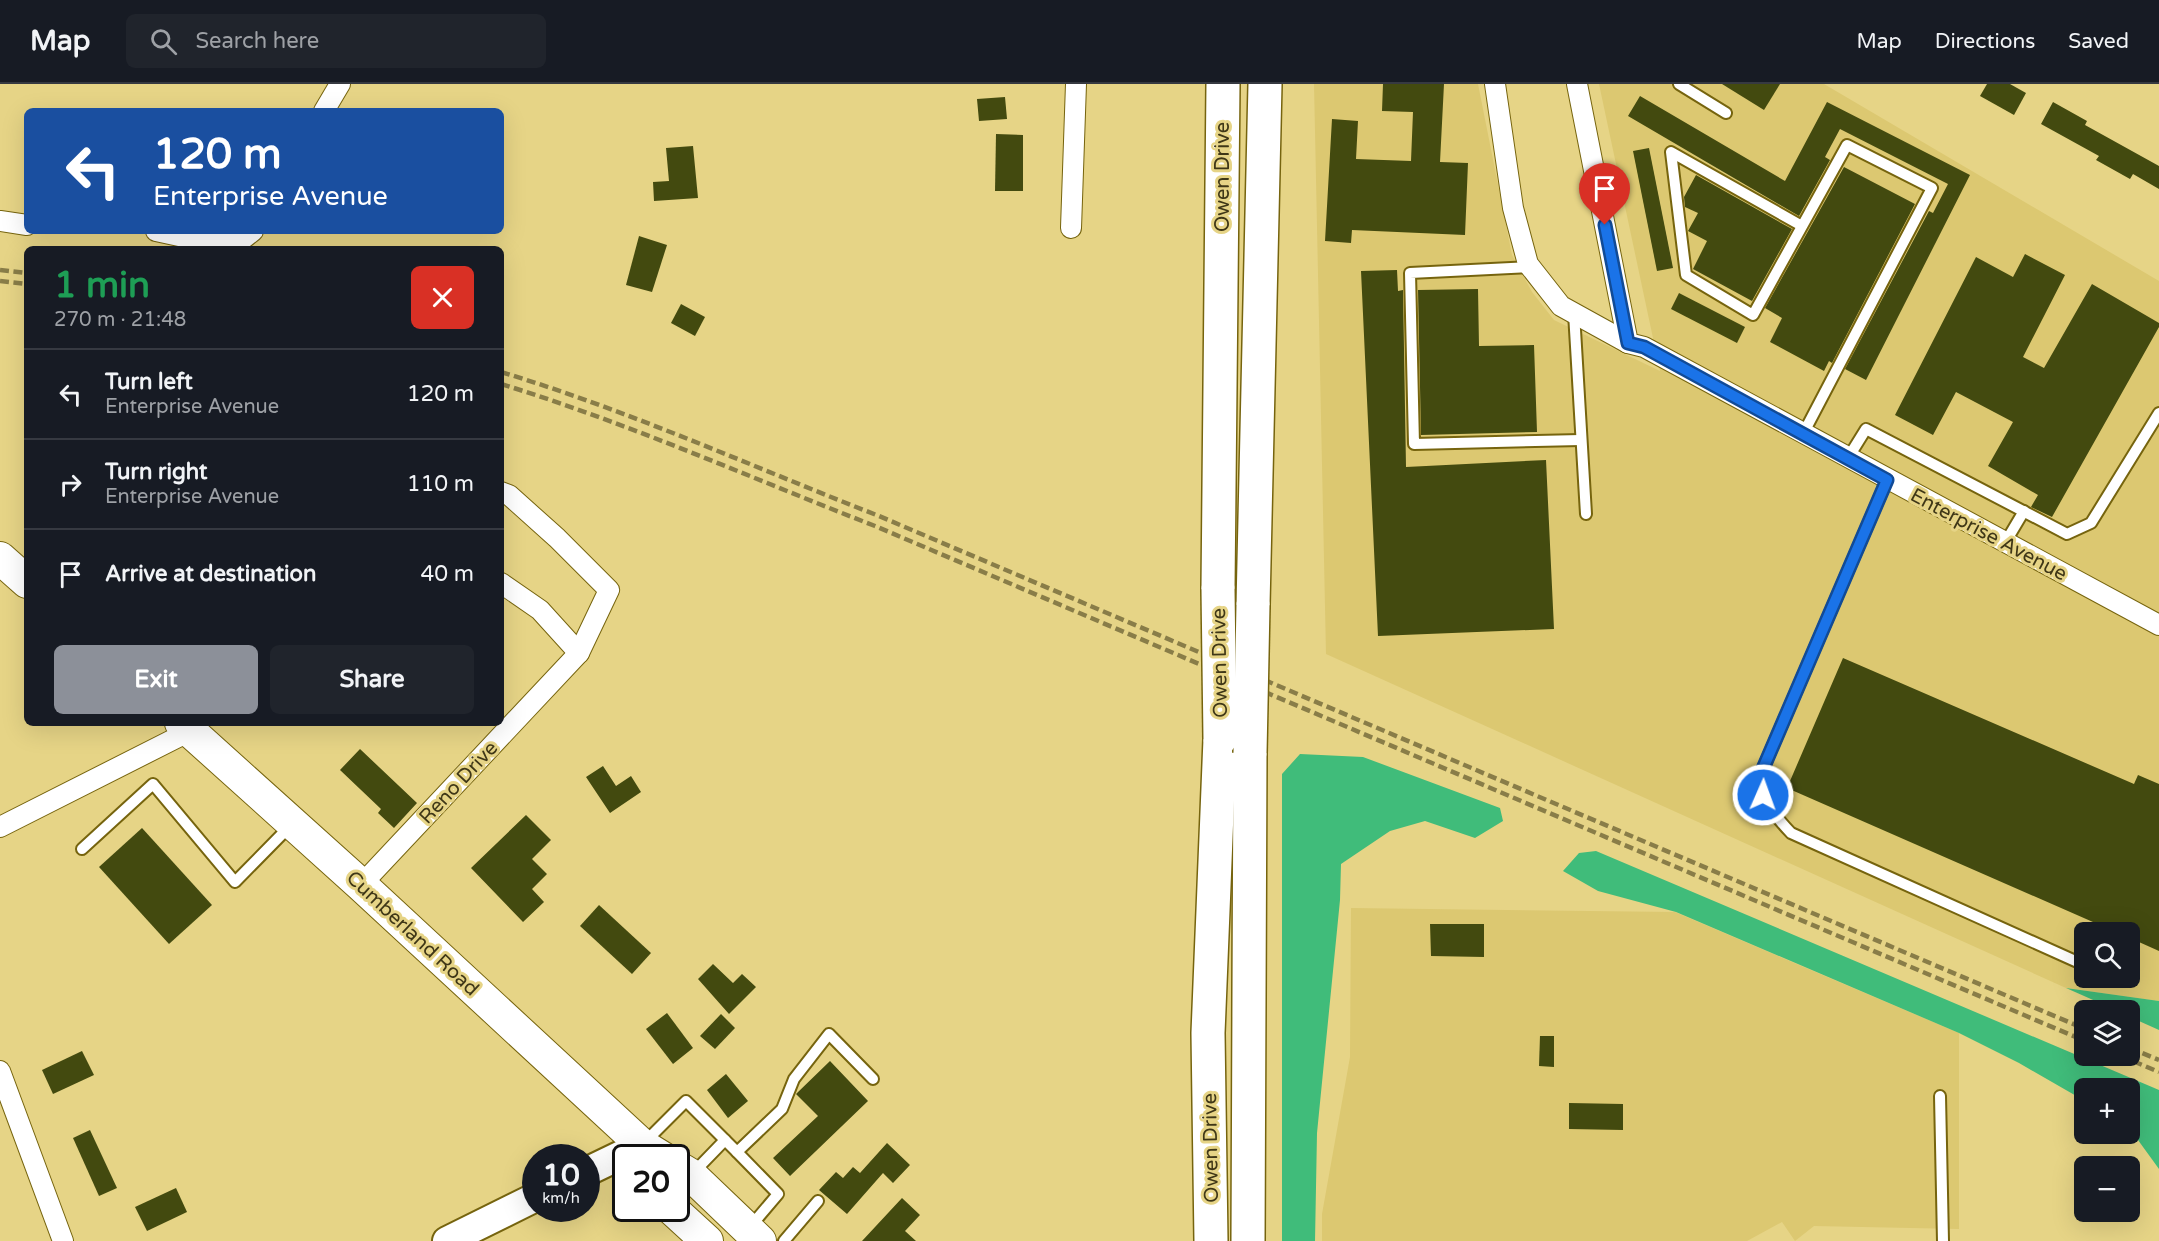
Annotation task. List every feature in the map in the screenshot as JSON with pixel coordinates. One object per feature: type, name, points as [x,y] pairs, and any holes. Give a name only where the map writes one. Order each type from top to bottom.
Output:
[{"type":"highway","name":"Owen Drive","points":[[1211,1241],[1208,1033],[1220,739],[1218,589],[1223,84]]},
{"type":"highway","name":"Owen Drive","points":[[1248,1241],[1250,753],[1265,84]]},
{"type":"main road","points":[[0,558],[24,579]]},
{"type":"main road","name":"Cumberland Road","points":[[185,727],[361,885],[640,1144]]},
{"type":"main road","points":[[690,1176],[754,1235]]},
{"type":"main road","points":[[447,1241],[522,1204]]},
{"type":"main road","points":[[686,1222],[707,1241]]},
{"type":"street","points":[[326,108],[340,84]]},
{"type":"street","points":[[1071,228],[1076,84]]},
{"type":"street","name":"Enterprise Avenue","points":[[1495,84],[1513,208],[1531,267],[1561,306],[1628,343],[1644,347],[2159,625]]},
{"type":"street","points":[[1577,84],[1628,343]]},
{"type":"street","points":[[0,221],[24,225]]},
{"type":"street","points":[[170,234],[216,244],[239,242],[249,234]]},
{"type":"street","name":"Reno Drive","points":[[361,885],[579,653],[609,590],[557,537],[504,493]]},
{"type":"street","points":[[504,585],[540,610],[579,653]]},
{"type":"street","points":[[0,827],[185,727]]},
{"type":"street","points":[[0,1071],[63,1241]]},
{"type":"lane","points":[[1680,84],[1726,113]]},
{"type":"lane","points":[[1802,226],[1671,152],[1686,275],[1753,315],[1847,145],[1932,188],[1803,434]]},
{"type":"lane","points":[[1531,267],[1410,273],[1414,444],[1581,440]]},
{"type":"lane","points":[[1574,313],[1586,514]]},
{"type":"lane","points":[[1848,458],[1866,429],[2067,534],[2091,523],[2159,413]]},
{"type":"lane","points":[[1887,480],[1762,771],[1763,795],[1771,812],[1791,833],[2074,960]]},
{"type":"lane","points":[[2005,543],[2024,511]]},
{"type":"lane","points":[[82,849],[153,784],[235,882],[293,823]]},
{"type":"lane","points":[[737,1152],[782,1109],[794,1079],[829,1034],[873,1079]]},
{"type":"lane","points":[[1940,1096],[1943,1241]]},
{"type":"lane","points":[[658,1144],[686,1101],[778,1194],[754,1235]]},
{"type":"lane","points":[[690,1166],[725,1140]]},
{"type":"lane","points":[[784,1241],[818,1201]]},
{"type":"shaded area","points":[[1314,84],[1478,84],[1512,255],[1532,292],[1554,320],[1660,371],[1599,84],[1824,84],[2159,281],[2159,1001],[2066,988],[1326,654]]},
{"type":"shaded area","points":[[1351,908],[1675,912],[1959,1033],[1959,1229],[1814,1226],[1795,1241],[1782,1222],[1747,1241],[1322,1241],[1322,1214],[1350,1057]]},
{"type":"green space","points":[[1300,754],[1363,757],[1500,808],[1503,821],[1475,838],[1425,821],[1390,831],[1341,864],[1340,900],[1317,1133],[1315,1241],[1282,1241],[1282,774]]},
{"type":"green space","points":[[1596,851],[2074,1054],[2074,1066],[2102,1066],[2131,1078],[2074,1078],[2074,1095],[2019,1063],[1959,1033],[1676,912],[1598,891],[1563,871],[1579,853]]},
{"type":"green space","points":[[2066,988],[2159,1001],[2159,1030],[2140,1021],[2140,1000],[2093,1000]]},
{"type":"green space","points":[[2140,1082],[2159,1090],[2159,1169],[2140,1143]]},
{"type":"building","points":[[1383,84],[1444,84],[1440,162],[1468,163],[1465,235],[1352,230],[1351,243],[1325,241],[1332,119],[1358,121],[1356,159],[1411,161],[1413,112],[1382,111]]},
{"type":"building","points":[[1722,84],[1780,84],[1764,110]]},
{"type":"building","points":[[1987,84],[2010,84],[2026,93],[2014,115],[1980,96]]},
{"type":"building","points":[[1640,96],[1785,181],[1827,102],[1970,175],[1866,380],[1845,369],[1929,211],[1933,213],[1948,184],[1840,129],[1825,157],[1830,160],[1799,216],[1628,116]]},
{"type":"building","points":[[1005,97],[1007,119],[979,121],[977,99]]},
{"type":"building","points":[[2053,102],[2087,121],[2085,125],[2159,166],[2159,189],[2133,174],[2130,179],[2096,160],[2099,156],[2041,124]]},
{"type":"building","points":[[996,134],[1023,135],[1023,191],[995,191]]},
{"type":"building","points":[[693,146],[698,198],[654,201],[653,182],[669,181],[666,148]]},
{"type":"building","points":[[1649,148],[1673,268],[1657,271],[1633,151]]},
{"type":"building","points":[[1844,167],[1915,204],[1832,363],[1829,361],[1824,371],[1770,342],[1782,318],[1765,308]]},
{"type":"building","points":[[1696,175],[1792,229],[1752,301],[1693,269],[1707,241],[1688,231],[1698,213],[1685,207],[1684,197]]},
{"type":"building","points":[[639,236],[667,245],[652,292],[626,285]]},
{"type":"building","points":[[2025,254],[2065,275],[2023,357],[2044,368],[2092,284],[2159,323],[2159,327],[2052,517],[2031,507],[2038,495],[1988,466],[2013,422],[1956,392],[1933,435],[1895,415],[1976,257],[2013,277]]},
{"type":"building","points":[[1397,270],[1398,291],[1403,290],[1406,467],[1546,460],[1554,629],[1378,636],[1361,271]]},
{"type":"building","points":[[1478,289],[1479,346],[1534,345],[1537,432],[1421,435],[1418,290]]},
{"type":"building","points":[[1679,293],[1745,327],[1737,343],[1671,309]]},
{"type":"building","points":[[681,304],[705,317],[695,336],[671,323]]},
{"type":"building","points":[[1843,658],[2134,784],[2138,775],[2159,784],[2159,951],[2140,942],[2140,922],[2093,922],[1787,788]]},
{"type":"building","points":[[360,749],[417,803],[394,828],[378,813],[381,809],[340,770]]},
{"type":"building","points":[[603,766],[616,786],[631,776],[641,792],[610,813],[586,777]]},
{"type":"building","points":[[526,815],[551,840],[532,859],[547,874],[532,889],[544,902],[523,922],[471,868]]},
{"type":"building","points":[[142,828],[212,905],[169,944],[99,867]]},
{"type":"building","points":[[599,905],[651,953],[632,974],[580,926]]},
{"type":"building","points":[[1430,924],[1484,924],[1484,957],[1431,956]]},
{"type":"building","points":[[713,964],[733,983],[742,974],[756,987],[729,1014],[698,979]]},
{"type":"building","points":[[667,1013],[693,1048],[673,1064],[646,1029]]},
{"type":"building","points":[[721,1014],[735,1028],[715,1049],[700,1036]]},
{"type":"building","points":[[1540,1036],[1554,1036],[1554,1067],[1539,1066]]},
{"type":"building","points":[[82,1051],[94,1075],[53,1094],[42,1070]]},
{"type":"building","points":[[830,1061],[868,1101],[790,1176],[773,1158],[818,1116],[796,1094]]},
{"type":"building","points":[[726,1074],[748,1101],[728,1118],[707,1090]]},
{"type":"building","points":[[1569,1103],[1623,1104],[1623,1130],[1569,1129]]},
{"type":"building","points":[[90,1130],[117,1188],[99,1196],[73,1138]]},
{"type":"building","points":[[887,1143],[910,1165],[893,1183],[883,1173],[847,1214],[819,1190],[836,1172],[843,1178],[853,1167],[860,1173]]},
{"type":"building","points":[[176,1188],[187,1212],[147,1231],[135,1207]]},
{"type":"building","points":[[902,1198],[920,1215],[905,1231],[916,1241],[862,1241]]},
{"type":"railway","points":[[0,270],[24,273]]},
{"type":"railway","points":[[0,281],[24,284]]},
{"type":"railway","points":[[504,373],[597,404],[879,516],[2074,1024]]},
{"type":"railway","points":[[504,385],[642,433],[875,526],[2074,1036]]},
{"type":"railway","points":[[2140,1052],[2159,1060]]},
{"type":"railway","points":[[2140,1064],[2159,1072]]},
{"type":"route","points":[[1605,225],[1628,343],[1644,347],[1887,480],[1762,771],[1763,795]]}]
